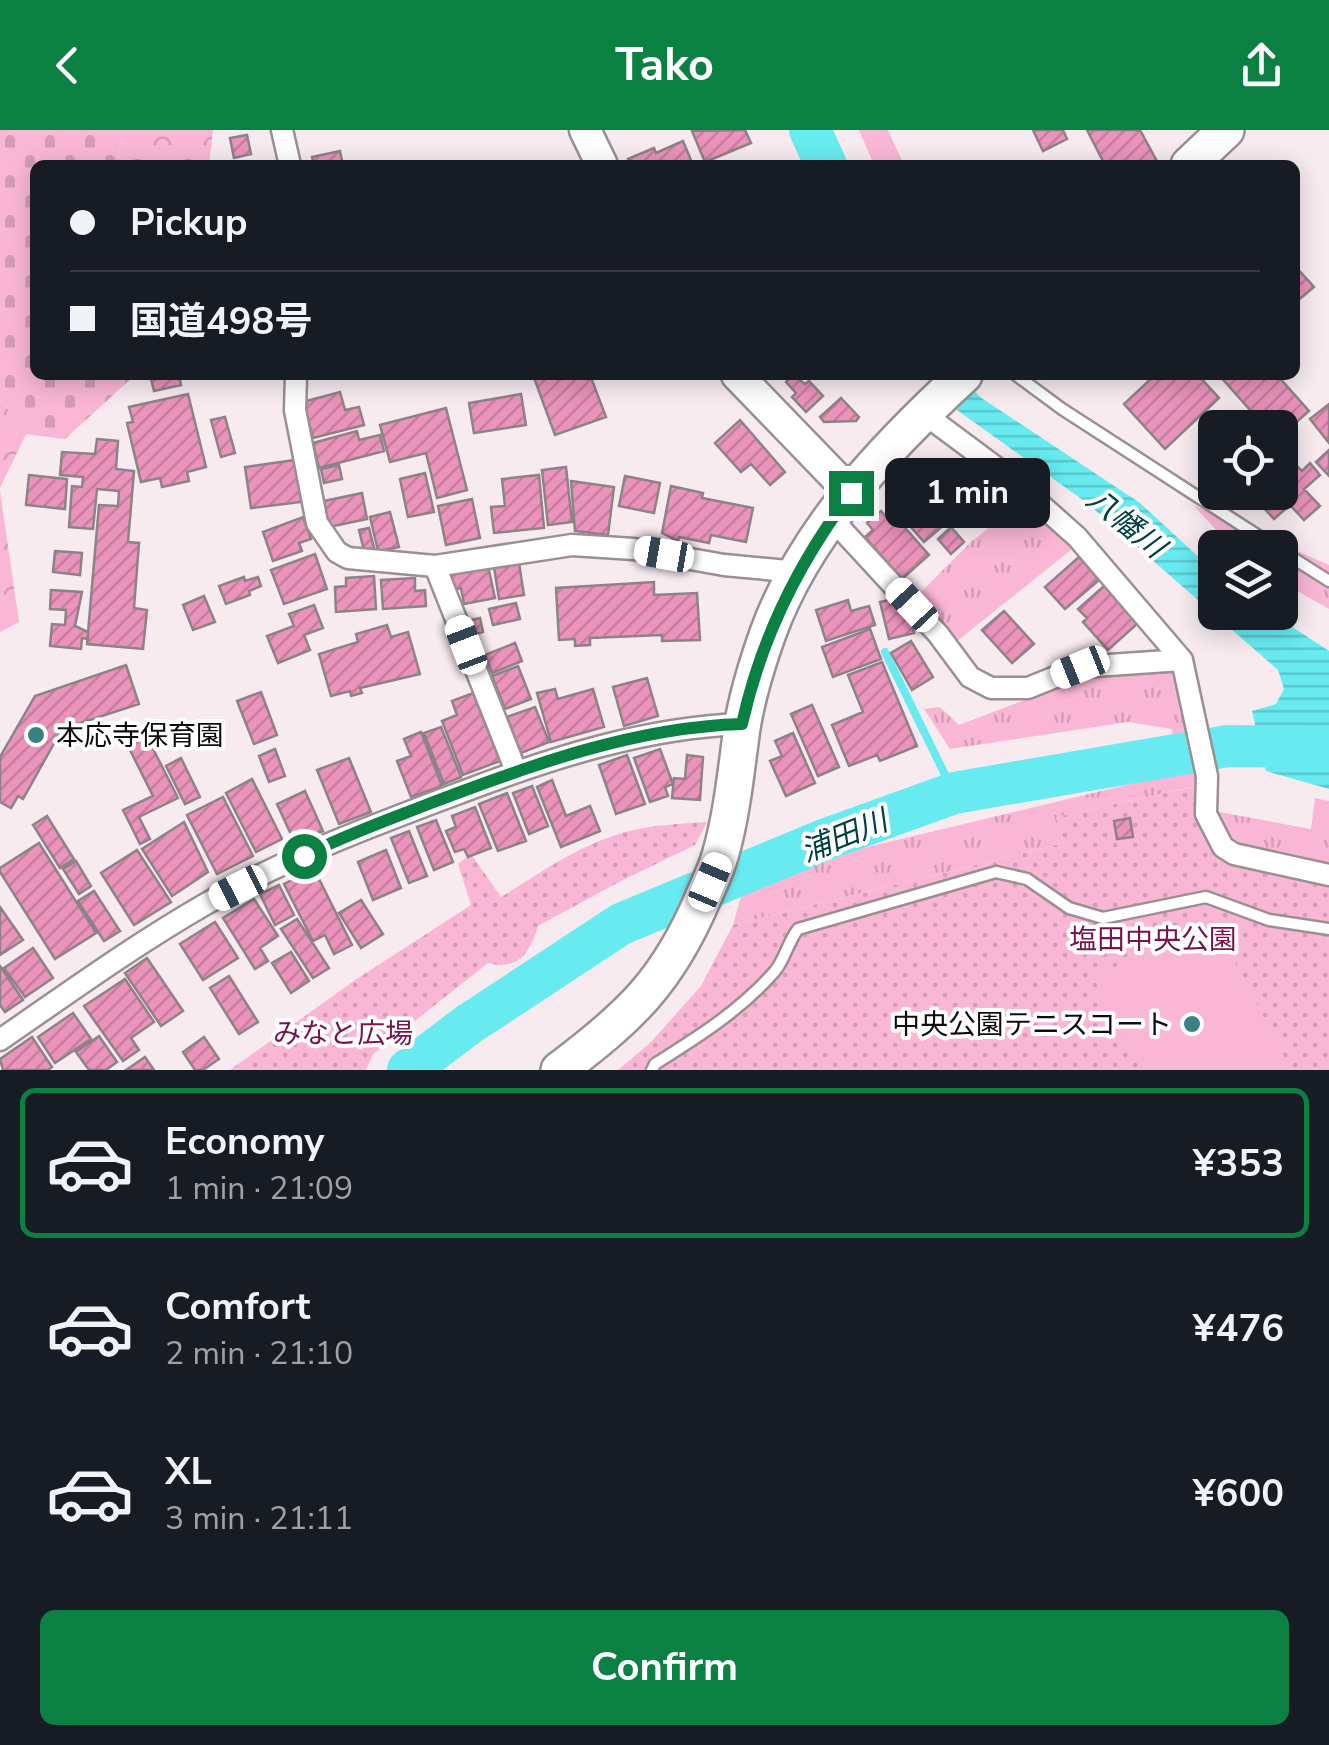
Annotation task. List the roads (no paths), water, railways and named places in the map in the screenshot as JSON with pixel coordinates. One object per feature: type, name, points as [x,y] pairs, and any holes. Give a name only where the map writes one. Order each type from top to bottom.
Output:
[{"type":"highway","points":[[1194,160],[1226,130]]},
{"type":"highway","points":[[559,1070],[612,1030],[652,989],[689,931],[720,857],[742,724],[770,629],[798,572],[841,506],[923,413],[959,380]]},
{"type":"main road","points":[[585,130],[600,160]]},
{"type":"main road","points":[[741,380],[841,506]]},
{"type":"street","points":[[282,130],[289,160]]},
{"type":"street","points":[[296,380],[296,410],[317,524],[337,552],[348,558],[435,566],[572,545],[634,549],[724,565],[798,572]]},
{"type":"street","points":[[923,413],[1013,480],[1077,537],[1182,660],[1207,776],[1206,814],[1223,847],[1234,854],[1329,874]]},
{"type":"street","points":[[841,506],[970,677],[992,688],[1028,688],[1080,667],[1182,660]]},
{"type":"street","points":[[435,566],[516,771]]},
{"type":"street","points":[[0,1040],[206,904],[336,840],[516,771],[647,735],[705,725],[742,724]]},
{"type":"lane","points":[[1023,380],[1250,530]]},
{"type":"lane","points":[[1298,561],[1329,581]]},
{"type":"lane","points":[[652,1070],[655,1064],[719,1024],[778,968],[788,940],[798,929],[996,872],[1028,878],[1069,908],[1104,918],[1206,897],[1269,920],[1329,928]]},
{"type":"water","points":[[930,380],[965,380],[980,397],[1140,503],[1198,556],[1198,600],[1087,503],[950,405]]},
{"type":"water","points":[[1232,630],[1297,630],[1329,651],[1329,789],[1266,771],[1252,711],[1276,704],[1284,689],[1278,670]]},
{"type":"waterway","name":"八幡川","points":[[810,130],[824,160]]},
{"type":"waterway","points":[[885,652],[954,793]]},
{"type":"waterway","name":"浦田川","points":[[408,1070],[469,1024],[621,924],[824,840],[954,793],[1228,746],[1329,747]]},
{"type":"place","name":"本応寺保育園","points":[[36,735]]},
{"type":"place","name":"中央公園テニスコート","points":[[1192,1024]]},
{"type":"park label","name":"塩田中央公園","points":[[1153,939]]},
{"type":"park label","name":"みなと広場","points":[[343,1033]]}]
